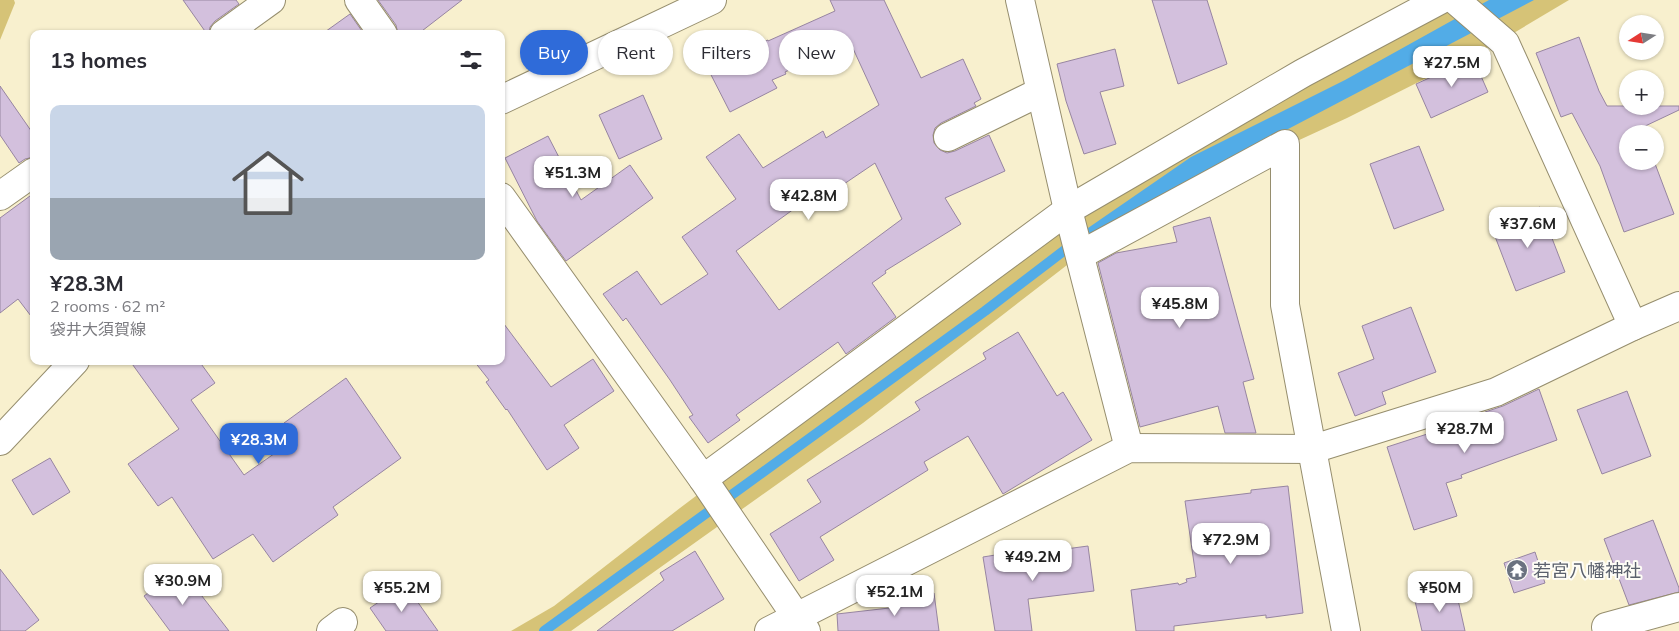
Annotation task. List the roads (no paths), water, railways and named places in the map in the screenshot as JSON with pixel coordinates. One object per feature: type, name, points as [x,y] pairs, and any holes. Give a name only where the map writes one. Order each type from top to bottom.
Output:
[{"type":"street","points":[[230,30],[271,0]]},
{"type":"street","points":[[359,0],[380,30]]},
{"type":"street","points":[[505,98],[712,0]]},
{"type":"street","points":[[1020,0],[1068,210],[1129,448]]},
{"type":"street","points":[[703,479],[1068,210],[1303,73],[1440,0]]},
{"type":"street","points":[[1455,0],[1505,43],[1633,326]]},
{"type":"street","points":[[948,137],[1040,92]]},
{"type":"street","points":[[1080,255],[1285,144],[1285,305],[1346,631]]},
{"type":"street","points":[[0,196],[30,175]]},
{"type":"street","points":[[505,204],[703,479],[802,624]]},
{"type":"street","points":[[768,631],[802,624],[1129,448],[1313,449],[1496,392],[1679,306]]},
{"type":"street","points":[[0,440],[71,365]]},
{"type":"street","points":[[1606,627],[1679,608]]},
{"type":"water","points":[[1489,0],[1534,0],[1214,168],[1077,245],[1075,237],[1191,157],[1345,80]]},
{"type":"waterway","points":[[544,631],[985,311],[1074,243]]},
{"type":"place","name":"若宮八幡神社","points":[[1517,570]]}]
